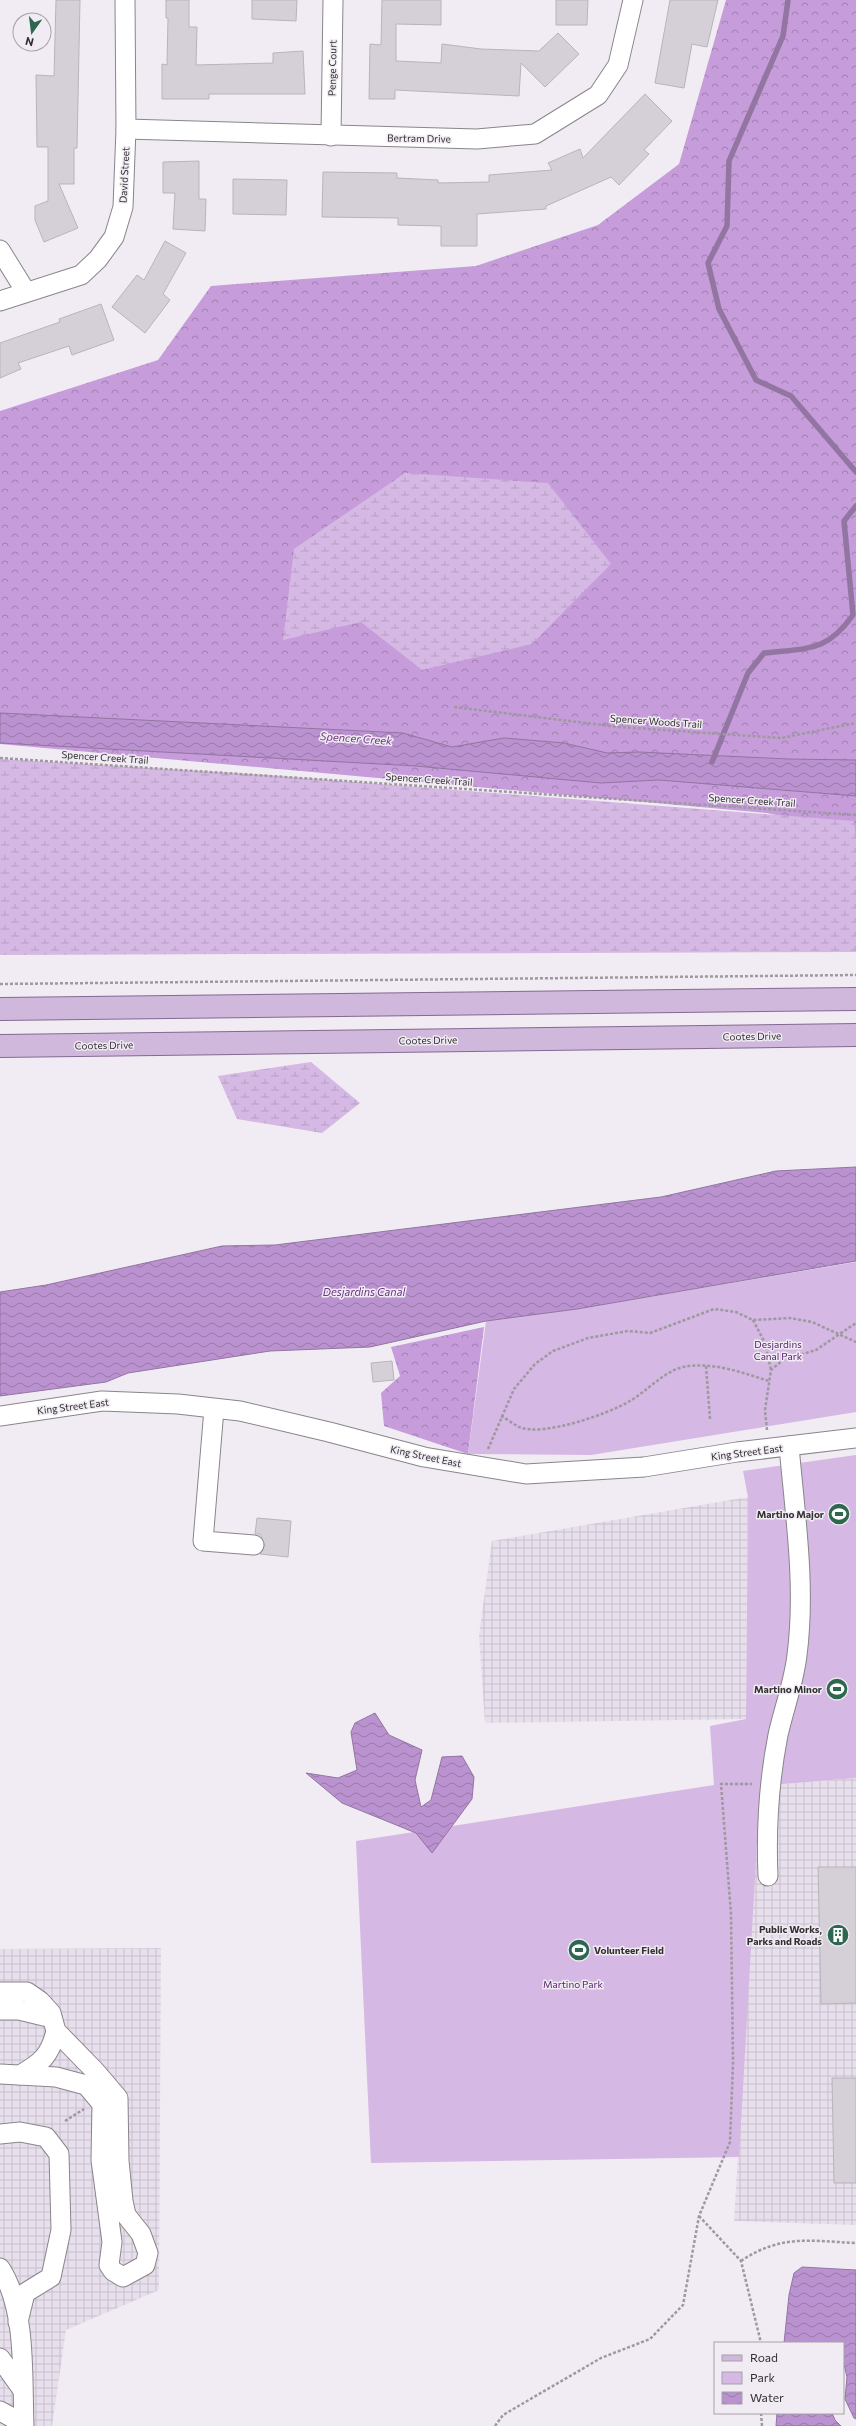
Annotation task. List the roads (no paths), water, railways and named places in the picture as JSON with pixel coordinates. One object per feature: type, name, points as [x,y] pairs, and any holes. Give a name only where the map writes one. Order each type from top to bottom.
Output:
[{"type":"main road","points":[[0,1009],[856,999]]},
{"type":"main road","name":"Cootes Drive","points":[[0,1046],[856,1035]]},
{"type":"street","name":"David Street","points":[[0,301],[81,275],[98,259],[114,237],[123,207],[126,129],[125,0]]},
{"type":"street","name":"Penge Court","points":[[331,136],[333,0]]},
{"type":"street","name":"Bertram Drive","points":[[126,129],[477,139],[535,134],[598,95],[618,65],[633,0]]},
{"type":"street","points":[[0,250],[26,292]]},
{"type":"street","name":"King Street East","points":[[0,1416],[102,1401],[152,1402],[240,1411],[329,1432],[424,1457],[526,1474],[644,1467],[856,1438]]},
{"type":"street","points":[[214,1409],[203,1541],[254,1545]]},
{"type":"street","points":[[768,1876],[767,1836],[771,1785],[780,1729],[794,1677],[800,1624],[800,1581],[789,1446]]},
{"type":"street","points":[[0,1992],[27,1992],[40,2001],[51,2013],[54,2025],[52,2048],[39,2064],[20,2075]]},
{"type":"street","points":[[0,2010],[19,2010],[54,2025],[118,2098],[119,2161],[123,2201],[126,2215],[141,2234],[148,2253],[145,2265],[124,2277],[113,2271],[109,2265],[112,2242],[101,2160],[102,2104],[86,2085],[56,2077],[0,2074]]},
{"type":"street","points":[[0,2134],[20,2132],[46,2137],[59,2154],[61,2230],[56,2257],[51,2276],[25,2293],[18,2322]]},
{"type":"street","points":[[0,2268],[8,2281],[18,2322],[24,2426]]},
{"type":"street","points":[[0,2358],[22,2390]]},
{"type":"street","points":[[0,2411],[13,2418],[19,2426]]},
{"type":"water","name":"Spencer Creek","points":[[0,713],[403,733],[452,747],[504,738],[564,743],[607,753],[639,752],[788,759],[856,760],[856,796],[659,780],[601,783],[416,766],[0,743]]},
{"type":"water","name":"Desjardins Canal","points":[[856,1167],[856,1261],[577,1309],[486,1321],[370,1347],[270,1351],[128,1373],[106,1382],[0,1396],[0,1292],[46,1285],[222,1246],[275,1245],[661,1197],[776,1171]]},
{"type":"water","points":[[375,1713],[389,1735],[422,1750],[415,1780],[421,1807],[431,1800],[442,1757],[462,1756],[474,1777],[472,1799],[432,1853],[416,1833],[342,1803],[306,1773],[338,1778],[357,1770],[351,1732],[355,1723]]},
{"type":"water","points":[[802,2267],[856,2270],[856,2419],[854,2418],[845,2399],[847,2377],[844,2364],[844,2342],[784,2342],[789,2295],[794,2273]]},
{"type":"water","points":[[777,2414],[832,2414],[835,2420],[841,2426],[776,2426]]},
{"type":"waterway","points":[[788,0],[783,36],[729,161],[727,226],[708,263],[719,309],[756,380],[791,396],[856,472]]},
{"type":"waterway","points":[[712,762],[748,673],[764,653],[804,649],[824,642],[834,636],[853,615],[844,521],[856,506]]},
{"type":"place","name":"Martino Major","points":[[839,1514]]},
{"type":"place","name":"Martino Minor","points":[[837,1689]]},
{"type":"place","name":"Public Works, Parks and Roads","points":[[838,1935]]},
{"type":"place","name":"Volunteer Field","points":[[579,1950]]},
{"type":"park label","name":"Desjardins Canal Park","points":[[778,1350]]},
{"type":"park label","name":"Martino Park","points":[[573,1984]]}]
